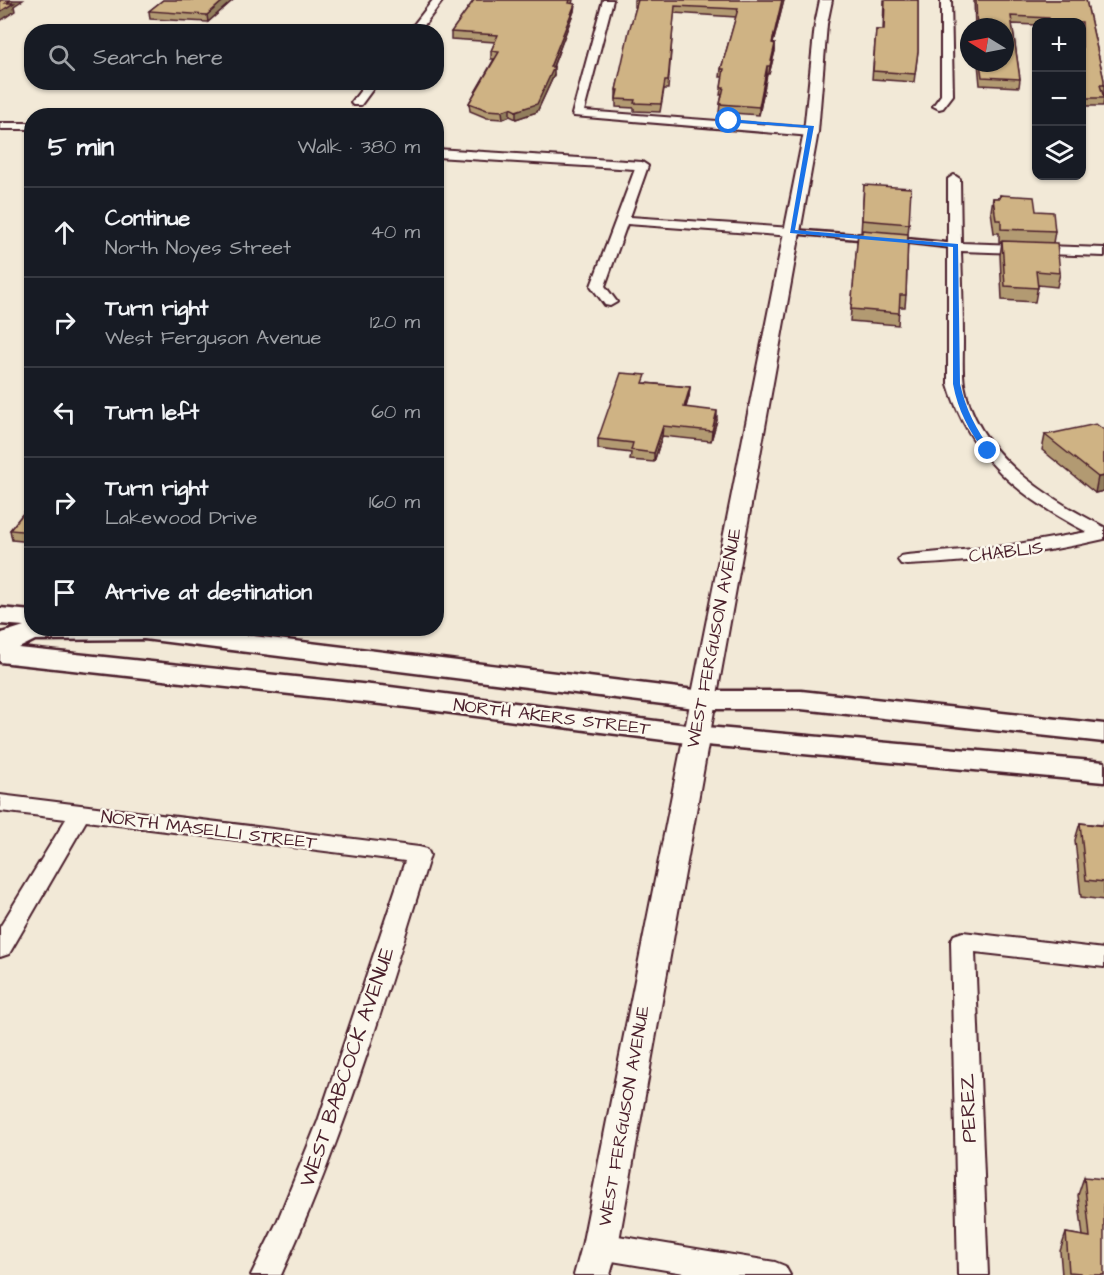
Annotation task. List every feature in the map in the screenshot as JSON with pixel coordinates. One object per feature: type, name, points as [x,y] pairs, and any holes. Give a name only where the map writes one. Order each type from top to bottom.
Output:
[{"type":"main road","points":[[0,616],[24,618]]},
{"type":"main road","points":[[0,654],[12,639],[24,635]]},
{"type":"main road","name":"NORTH AKERS STREET","points":[[189,636],[703,700],[801,700],[1104,733]]},
{"type":"main road","name":"NORTH AKERS STREET","points":[[0,654],[390,696],[695,735],[1104,772]]},
{"type":"street","points":[[419,24],[438,0]]},
{"type":"street","points":[[608,0],[578,114],[693,124],[811,129]]},
{"type":"street","name":"WEST FERGUSON AVENUE","points":[[596,1261],[811,129],[821,24],[826,0]]},
{"type":"street","points":[[939,106],[948,95],[946,0]]},
{"type":"street","points":[[357,103],[368,90]]},
{"type":"street","points":[[0,126],[24,126]]},
{"type":"street","points":[[444,154],[642,166],[598,286],[610,302]]},
{"type":"street","points":[[954,179],[956,384],[961,405],[970,426],[988,451],[1008,471],[1041,497],[1104,534]]},
{"type":"street","points":[[622,220],[792,232]]},
{"type":"street","points":[[956,246],[977,249],[1104,252]]},
{"type":"street","name":"CHABLIS","points":[[907,560],[969,558],[1028,551],[1104,534]]},
{"type":"street","name":"NORTH MASELLI STREET","points":[[0,804],[419,855]]},
{"type":"street","points":[[0,948],[79,814]]},
{"type":"street","name":"WEST BABCOCK AVENUE","points":[[266,1275],[327,1135],[419,855]]},
{"type":"street","name":"PEREZ","points":[[973,1275],[963,941],[1104,958]]},
{"type":"street","points":[[596,1261],[775,1275]]},
{"type":"lane","points":[[792,232],[880,238]]},
{"type":"lane","points":[[891,239],[956,246]]},
{"type":"building","points":[[0,0],[11,0],[6,3],[14,3],[0,12]]},
{"type":"building","points":[[163,0],[224,0],[207,15],[149,11]]},
{"type":"building","points":[[474,0],[570,0],[569,3],[575,4],[550,67],[554,67],[537,104],[516,111],[510,108],[502,111],[487,110],[469,103],[499,52],[491,51],[498,35],[451,32]]},
{"type":"building","points":[[638,0],[782,0],[772,43],[775,44],[770,66],[767,66],[759,107],[720,104],[724,87],[721,87],[724,69],[721,69],[738,9],[675,6],[668,81],[665,81],[661,104],[634,103],[635,100],[616,99],[629,31]]},
{"type":"building","points":[[885,0],[918,0],[918,51],[915,74],[873,71],[876,30],[884,30]]},
{"type":"building","points":[[976,0],[1086,0],[1104,80],[1104,85],[1100,85],[1104,98],[1086,98],[1086,18],[1011,16],[1011,18],[977,18]]},
{"type":"building","points":[[1014,37],[1020,79],[982,77],[981,72],[1014,72]]},
{"type":"building","points":[[864,185],[911,188],[909,224],[862,220]]},
{"type":"building","points":[[1000,195],[1034,197],[1036,211],[1053,212],[1055,231],[1001,229],[1001,220],[996,220],[993,198],[1000,198]]},
{"type":"building","points":[[862,230],[908,234],[906,295],[900,295],[899,313],[851,309],[858,233],[862,233]]},
{"type":"building","points":[[1002,241],[1057,243],[1060,273],[1036,271],[1038,288],[1005,286]]},
{"type":"building","points":[[621,373],[646,375],[643,383],[690,387],[684,407],[717,411],[712,431],[663,426],[654,453],[631,450],[633,443],[598,439]]},
{"type":"building","points":[[1096,424],[1104,430],[1104,476],[1098,477],[1045,435]]},
{"type":"building","points":[[24,512],[24,531],[10,530]]},
{"type":"building","points":[[1080,823],[1104,826],[1104,882],[1086,880]]},
{"type":"building","points":[[1084,1177],[1104,1179],[1104,1275],[1081,1275],[1069,1272],[1066,1233],[1090,1237]]},
{"type":"route","points":[[729,121],[811,126],[792,232],[934,242],[956,246],[956,384],[961,405],[970,426],[988,451]]}]
